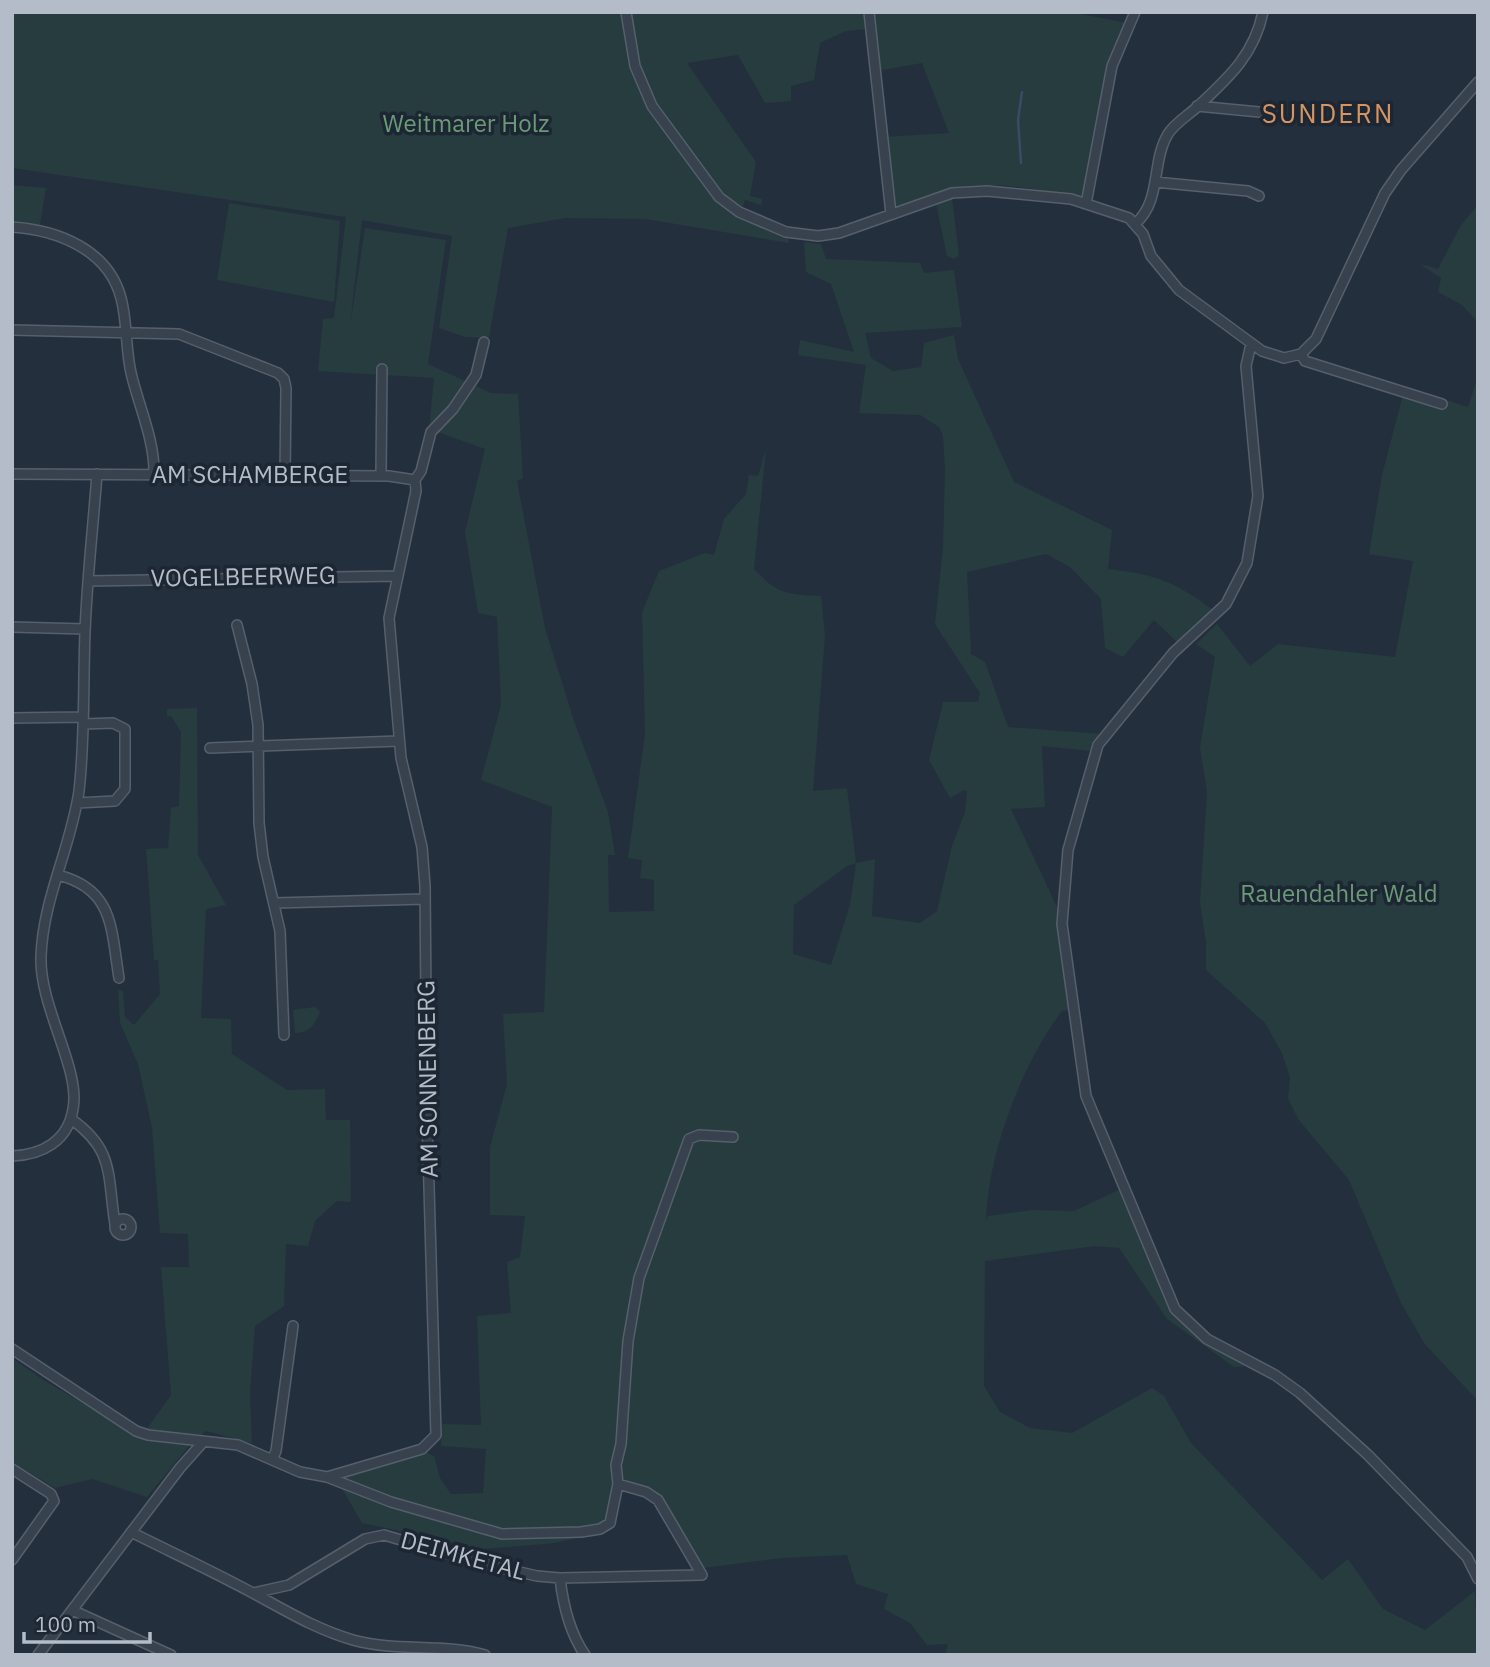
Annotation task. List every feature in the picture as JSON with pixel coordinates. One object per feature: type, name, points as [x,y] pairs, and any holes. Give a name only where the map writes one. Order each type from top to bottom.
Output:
[{"type":"street","points":[[626,12],[635,66],[652,106],[727,205],[762,223],[806,236],[839,233],[952,193],[968,191],[1054,195],[1123,216],[1135,225],[1150,256],[1179,290],[1251,344],[1284,358],[1301,354],[1316,339],[1331,312],[1385,192],[1478,82]]},
{"type":"street","points":[[869,12],[891,214]]},
{"type":"street","points":[[1086,204],[1112,66],[1135,12]]},
{"type":"street","points":[[1135,225],[1146,214],[1168,134],[1247,56],[1263,12]]},
{"type":"street","points":[[1197,106],[1279,114]]},
{"type":"street","points":[[1155,183],[1248,191],[1259,196]]},
{"type":"street","points":[[12,227],[54,233],[96,258],[119,291],[131,374],[154,454],[154,475]]},
{"type":"street","points":[[12,330],[182,334],[280,375],[285,388],[285,476]]},
{"type":"street","name":"AM SONNENBERG","points":[[327,1477],[422,1449],[436,1436],[427,1116],[425,899],[422,847],[399,741],[389,618],[416,491],[415,480],[421,471],[431,432],[453,409],[476,375],[484,342]]},
{"type":"street","points":[[1251,344],[1245,366],[1258,496],[1247,563],[1226,604],[1174,653],[1098,746],[1068,850],[1062,924],[1086,1096],[1175,1309],[1207,1339],[1275,1375],[1329,1418],[1467,1557],[1478,1580]]},
{"type":"street","points":[[1301,354],[1305,361],[1423,402],[1442,404]]},
{"type":"street","name":"AM SCHAMBERGE","points":[[12,474],[381,476],[382,369]]},
{"type":"street","points":[[12,1156],[33,1155],[46,1149],[57,1140],[71,1119],[73,1086],[45,1001],[41,972],[44,927],[77,803],[83,720],[85,629],[97,474]]},
{"type":"street","points":[[381,476],[415,480]]},
{"type":"street","name":"VOGELBEERWEG","points":[[88,581],[397,576]]},
{"type":"street","points":[[237,625],[252,684],[260,746],[261,840],[280,931],[284,1035]]},
{"type":"street","points":[[12,627],[85,629]]},
{"type":"street","points":[[12,718],[83,720],[113,723],[125,729],[125,789],[115,801],[77,803]]},
{"type":"street","points":[[210,748],[399,741]]},
{"type":"street","points":[[58,875],[88,886],[105,906],[119,978]]},
{"type":"street","points":[[275,903],[425,899]]},
{"type":"street","points":[[71,1119],[89,1132],[103,1149],[115,1224]]},
{"type":"street","points":[[12,1349],[136,1431],[238,1445],[300,1472],[327,1477],[343,1485],[485,1531],[531,1535],[600,1529],[610,1523],[618,1484],[616,1465],[621,1444],[627,1350],[639,1278],[689,1139],[699,1135],[733,1137]]},
{"type":"street","points":[[273,1458],[293,1326]]},
{"type":"street","points":[[38,1655],[204,1441]]},
{"type":"street","points":[[12,1469],[51,1494],[54,1500],[12,1560]]},
{"type":"street","name":"DEIMKETAL","points":[[253,1593],[289,1585],[365,1539],[384,1535],[476,1562],[560,1578],[702,1575],[658,1500],[646,1492],[618,1484]]},
{"type":"street","points":[[131,1532],[253,1593],[299,1620],[354,1640],[398,1646],[457,1647],[485,1655]]},
{"type":"street","name":"DEIMKETAL","points":[[560,1578],[576,1641],[585,1655]]},
{"type":"street","points":[[72,1610],[171,1655]]},
{"type":"green space","name":"Weitmarer Holz","points":[[12,12],[866,12],[867,29],[846,31],[820,43],[814,80],[791,86],[791,101],[765,103],[738,55],[687,63],[756,162],[750,196],[762,199],[761,205],[745,200],[742,209],[785,226],[789,243],[645,219],[566,218],[508,228],[489,338],[465,337],[439,328],[452,236],[362,220],[350,326],[365,228],[446,240],[428,364],[491,393],[518,394],[523,478],[517,481],[545,628],[574,721],[608,812],[615,855],[608,855],[609,912],[654,911],[654,880],[640,878],[642,860],[628,858],[645,734],[642,612],[659,571],[705,553],[714,555],[724,519],[746,494],[749,475],[758,476],[766,449],[754,569],[770,584],[784,592],[821,596],[825,636],[813,791],[847,788],[856,863],[875,859],[872,916],[920,923],[937,911],[952,846],[965,812],[967,792],[964,790],[950,798],[929,760],[943,702],[978,702],[980,693],[935,624],[943,547],[943,436],[939,427],[920,415],[859,413],[866,365],[798,355],[800,340],[854,352],[831,284],[806,272],[804,242],[821,244],[826,259],[920,263],[924,273],[954,270],[962,327],[865,333],[871,358],[893,371],[921,367],[924,343],[954,335],[958,359],[1014,482],[1112,530],[1108,569],[1164,581],[1187,592],[1213,610],[1178,643],[1154,620],[1123,657],[1105,648],[1101,599],[1070,567],[1046,554],[967,572],[971,654],[985,662],[1008,727],[1101,734],[1091,751],[1042,746],[1045,807],[1011,809],[1058,909],[1073,1010],[1062,1011],[1047,1032],[1021,1083],[1000,1139],[988,1195],[986,1221],[988,1216],[1032,1210],[1074,1211],[1121,1189],[1173,1310],[1250,1366],[1234,1367],[1167,1319],[1119,1248],[1095,1246],[985,1261],[984,1386],[1000,1412],[1030,1428],[1072,1433],[1152,1388],[1164,1396],[1191,1443],[1322,1580],[1348,1559],[1383,1609],[1425,1630],[1475,1591],[1478,1655],[945,1655],[948,1644],[927,1645],[910,1623],[884,1609],[888,1594],[856,1584],[847,1555],[782,1558],[703,1568],[660,1496],[625,1482],[611,1530],[555,1543],[483,1549],[362,1523],[344,1492],[326,1475],[418,1448],[434,1456],[440,1478],[451,1494],[483,1493],[486,1449],[441,1446],[442,1424],[481,1425],[477,1316],[511,1313],[507,1262],[520,1257],[525,1216],[490,1215],[490,1147],[507,1084],[503,1014],[544,1012],[552,807],[481,780],[501,705],[497,617],[478,613],[465,532],[485,449],[429,429],[434,378],[318,371],[323,319],[334,318],[346,217],[12,168]],"holes":[[[856,863],[850,905],[831,965],[793,954],[794,905],[847,866]]]},
{"type":"green space","points":[[873,12],[1071,12],[1127,23],[1106,87],[1087,196],[1083,199],[999,185],[965,186],[935,193],[894,209],[884,137],[949,133],[922,63],[877,71]]},
{"type":"green space","points":[[12,185],[46,188],[40,225],[12,222]]},
{"type":"green space","points":[[952,198],[959,255],[954,259],[947,256],[936,204]]},
{"type":"green space","points":[[229,203],[340,221],[334,302],[217,280]]},
{"type":"green space","points":[[1478,205],[1478,322],[1462,305],[1438,292],[1441,278],[1420,264],[1438,269],[1461,225]]},
{"type":"green space","name":"Rauendahler Wald","points":[[1478,376],[1478,1401],[1424,1343],[1401,1303],[1349,1180],[1298,1119],[1288,1098],[1290,1078],[1282,1053],[1265,1023],[1206,970],[1206,943],[1200,902],[1207,792],[1200,747],[1215,657],[1196,644],[1217,624],[1250,666],[1278,644],[1395,657],[1413,561],[1369,554],[1382,475],[1405,387],[1468,407]]},
{"type":"green space","points":[[197,708],[198,855],[226,905],[206,909],[201,1018],[231,1019],[232,1054],[287,1090],[325,1089],[326,1120],[350,1120],[351,1202],[337,1201],[315,1221],[308,1246],[286,1244],[284,1306],[255,1326],[250,1394],[252,1443],[206,1431],[189,1446],[147,1497],[92,1479],[55,1488],[12,1462],[12,1358],[45,1381],[141,1437],[171,1395],[161,1267],[189,1267],[188,1234],[160,1233],[152,1128],[138,1064],[120,1023],[118,990],[123,991],[125,1017],[134,1025],[160,994],[158,960],[154,960],[146,849],[168,848],[171,808],[179,806],[181,732],[171,716],[167,716],[167,709]]},
{"type":"green space","points":[[315,1007],[320,1012],[314,1024],[308,1030],[295,1033],[293,1010]]},
{"type":"waterway","points":[[1021,163],[1018,120],[1022,92]]},
{"type":"district","name":"SUNDERN","points":[[1328,114]]}]
